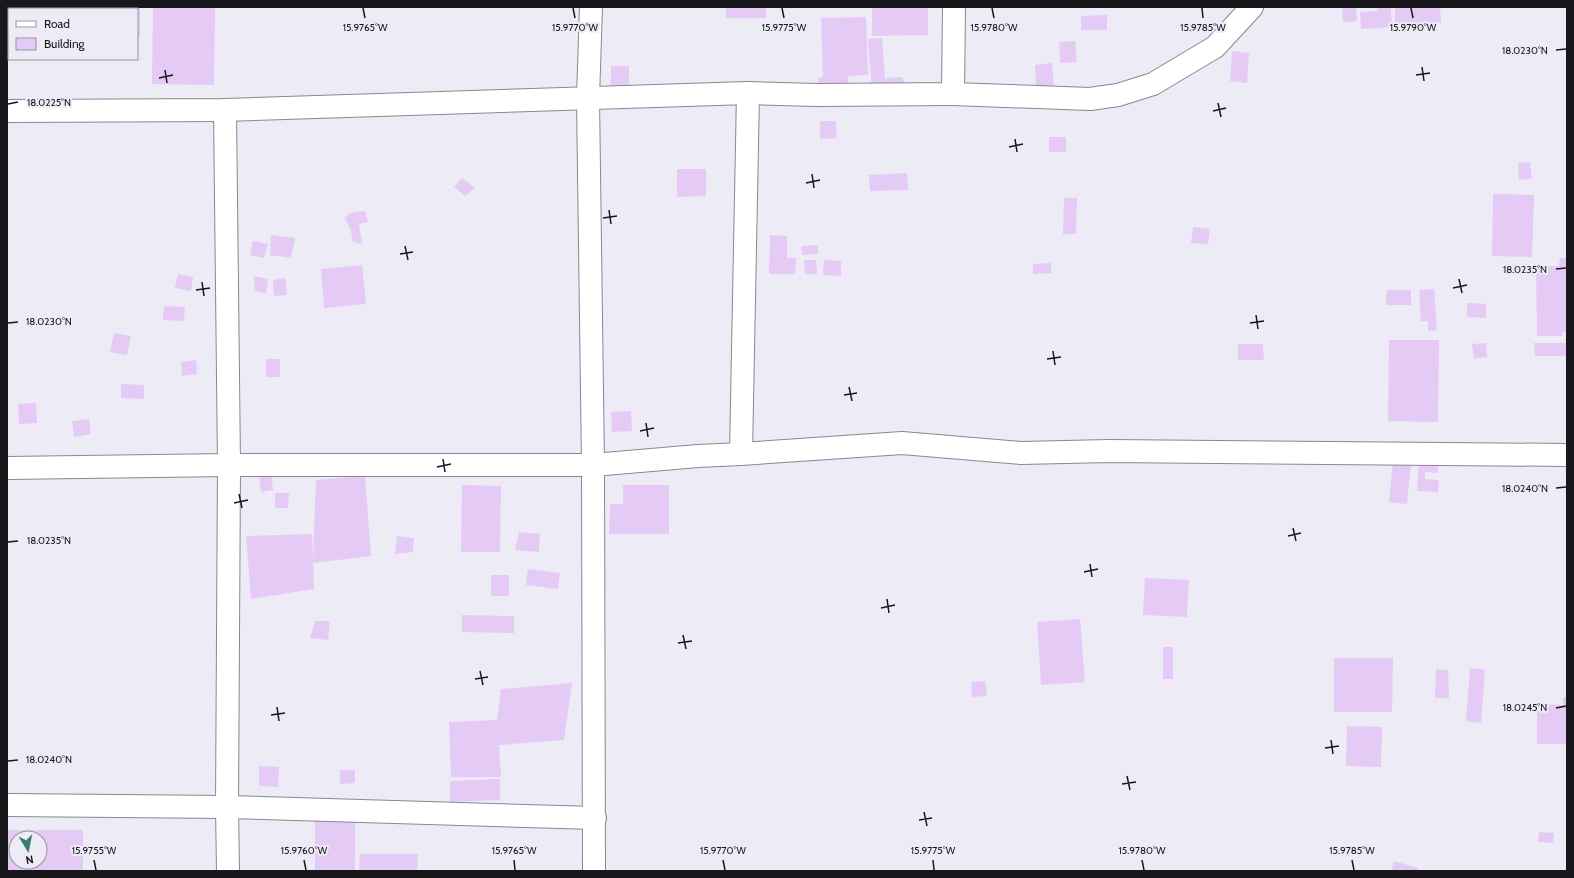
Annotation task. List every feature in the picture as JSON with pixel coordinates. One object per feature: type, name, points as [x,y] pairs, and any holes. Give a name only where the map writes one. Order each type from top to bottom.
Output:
[{"type":"street","points":[[591,7],[588,98],[593,465],[594,871]]},
{"type":"street","points":[[953,94],[954,7]]},
{"type":"street","points":[[7,111],[225,110],[748,93],[817,95],[953,94],[1090,99],[1118,95],[1153,84],[1215,47],[1252,7]]},
{"type":"street","points":[[741,454],[748,93]]},
{"type":"street","points":[[225,110],[229,465],[228,871]]},
{"type":"street","points":[[7,468],[229,465],[593,465],[698,456],[902,443],[1021,453],[1109,451],[1567,455]]},
{"type":"street","points":[[7,805],[227,807],[595,818]]},
{"type":"building","points":[[140,7],[140,37],[138,37],[138,8],[100,8]]},
{"type":"building","points":[[153,7],[215,7],[214,85],[152,84]]},
{"type":"building","points":[[726,7],[766,7],[766,18],[726,18]]},
{"type":"building","points":[[872,7],[928,7],[928,35],[872,36]]},
{"type":"building","points":[[1342,7],[1356,7],[1357,21],[1343,22]]},
{"type":"building","points":[[1377,7],[1391,7],[1392,27],[1361,29],[1360,12],[1377,11]]},
{"type":"building","points":[[1395,7],[1440,7],[1441,23],[1395,24]]},
{"type":"building","points":[[1107,15],[1107,30],[1081,30],[1081,16]]},
{"type":"building","points":[[866,17],[868,75],[848,76],[849,92],[818,93],[818,78],[823,77],[821,18]]},
{"type":"building","points":[[882,38],[886,91],[872,91],[868,39]]},
{"type":"building","points":[[1075,41],[1077,62],[1060,63],[1059,42]]},
{"type":"building","points":[[1232,51],[1249,53],[1247,83],[1230,81]]},
{"type":"building","points":[[1052,63],[1054,88],[1036,90],[1035,65]]},
{"type":"building","points":[[611,66],[629,66],[629,92],[611,92]]},
{"type":"building","points":[[903,77],[904,90],[887,91],[886,78]]},
{"type":"building","points":[[820,121],[836,121],[837,138],[820,139]]},
{"type":"building","points":[[1049,137],[1066,137],[1066,152],[1049,152]]},
{"type":"building","points":[[1530,162],[1532,179],[1519,180],[1518,163]]},
{"type":"building","points":[[677,169],[706,169],[706,196],[677,197]]},
{"type":"building","points":[[907,173],[908,190],[870,191],[869,175]]},
{"type":"building","points":[[462,178],[475,188],[465,196],[454,187]]},
{"type":"building","points":[[1493,194],[1534,195],[1532,257],[1492,256]]},
{"type":"building","points":[[1064,198],[1077,198],[1076,234],[1063,234]]},
{"type":"building","points":[[365,211],[368,222],[359,224],[362,244],[353,242],[351,231],[345,218],[350,213]]},
{"type":"building","points":[[1193,227],[1210,229],[1208,244],[1191,243]]},
{"type":"building","points":[[271,235],[295,238],[291,258],[270,255]]},
{"type":"building","points":[[770,235],[787,236],[787,258],[796,258],[795,274],[769,274]]},
{"type":"building","points":[[253,241],[268,244],[264,258],[250,255]]},
{"type":"building","points":[[818,245],[818,254],[802,255],[801,246]]},
{"type":"building","points":[[1560,258],[1567,258],[1567,332],[1562,332],[1563,336],[1537,336],[1536,266],[1559,266]]},
{"type":"building","points":[[804,260],[816,260],[817,274],[805,274]]},
{"type":"building","points":[[824,260],[841,261],[841,276],[823,275]]},
{"type":"building","points":[[1051,263],[1051,273],[1033,274],[1033,264]]},
{"type":"building","points":[[362,265],[366,304],[324,308],[321,269]]},
{"type":"building","points":[[178,274],[193,277],[191,291],[175,288]]},
{"type":"building","points":[[254,276],[268,279],[266,294],[255,290]]},
{"type":"building","points":[[285,278],[287,295],[274,296],[273,280]]},
{"type":"building","points":[[1434,289],[1437,330],[1428,331],[1428,321],[1421,321],[1419,290]]},
{"type":"building","points":[[1387,290],[1411,290],[1411,305],[1386,305]]},
{"type":"building","points":[[1467,303],[1486,304],[1486,318],[1467,317]]},
{"type":"building","points":[[164,306],[185,307],[184,321],[163,320]]},
{"type":"building","points":[[114,333],[131,336],[127,355],[110,352]]},
{"type":"building","points":[[1389,340],[1439,340],[1438,422],[1388,421]]},
{"type":"building","points":[[1486,343],[1487,357],[1474,359],[1472,344]]},
{"type":"building","points":[[1534,343],[1567,343],[1567,356],[1535,356]]},
{"type":"building","points":[[1238,344],[1263,344],[1264,360],[1238,360]]},
{"type":"building","points":[[266,359],[280,359],[280,377],[266,377]]},
{"type":"building","points":[[196,360],[197,374],[182,376],[181,362]]},
{"type":"building","points":[[121,384],[144,385],[144,399],[121,398]]},
{"type":"building","points":[[36,403],[37,423],[19,424],[18,404]]},
{"type":"building","points":[[631,411],[632,431],[612,432],[611,412]]},
{"type":"building","points":[[89,419],[91,434],[74,437],[72,421]]},
{"type":"building","points":[[1419,460],[1438,461],[1438,473],[1425,472],[1425,479],[1439,480],[1438,492],[1417,491]]},
{"type":"building","points":[[1393,462],[1411,463],[1407,504],[1389,502]]},
{"type":"building","points":[[271,473],[273,490],[261,492],[259,475]]},
{"type":"building","points":[[365,476],[371,556],[313,563],[314,589],[251,599],[246,536],[312,534],[313,560],[316,480]]},
{"type":"building","points":[[462,485],[501,486],[500,552],[461,552]]},
{"type":"building","points":[[623,485],[669,485],[669,534],[609,534],[610,504],[623,504]]},
{"type":"building","points":[[275,493],[289,493],[288,508],[275,508]]},
{"type":"building","points":[[519,532],[540,534],[539,552],[515,550]]},
{"type":"building","points":[[397,536],[414,538],[413,552],[395,554]]},
{"type":"building","points":[[528,569],[560,573],[558,589],[526,585]]},
{"type":"building","points":[[491,575],[509,575],[509,596],[491,596]]},
{"type":"building","points":[[1145,578],[1189,580],[1187,617],[1143,615]]},
{"type":"building","points":[[462,615],[514,616],[514,633],[462,632]]},
{"type":"building","points":[[1080,619],[1085,682],[1041,685],[1037,622]]},
{"type":"building","points":[[315,621],[330,621],[328,640],[310,638]]},
{"type":"building","points":[[1163,647],[1173,647],[1173,679],[1163,679]]},
{"type":"building","points":[[1334,658],[1393,658],[1392,712],[1334,712]]},
{"type":"building","points":[[1470,668],[1485,670],[1481,723],[1466,721]]},
{"type":"building","points":[[1436,669],[1448,670],[1449,698],[1435,698]]},
{"type":"building","points":[[985,681],[987,696],[972,697],[971,682]]},
{"type":"building","points":[[572,683],[564,740],[499,745],[501,777],[451,777],[449,722],[497,720],[501,689]]},
{"type":"building","points":[[1563,697],[1567,697],[1567,744],[1537,744],[1537,704],[1563,705]]},
{"type":"building","points":[[1347,726],[1382,727],[1381,767],[1346,766]]},
{"type":"building","points":[[259,766],[279,767],[278,787],[259,786]]},
{"type":"building","points":[[340,770],[355,770],[355,783],[340,784]]},
{"type":"building","points":[[500,779],[500,800],[450,802],[450,781]]},
{"type":"building","points":[[315,820],[355,820],[355,871],[315,871]]},
{"type":"building","points":[[7,830],[8,870],[48,870],[48,830],[83,830],[83,871],[7,871]]},
{"type":"building","points":[[1539,832],[1554,833],[1553,843],[1538,842]]},
{"type":"building","points":[[360,854],[418,854],[417,871],[359,871]]},
{"type":"building","points":[[1394,861],[1418,868],[1417,871],[1391,871]]}]
